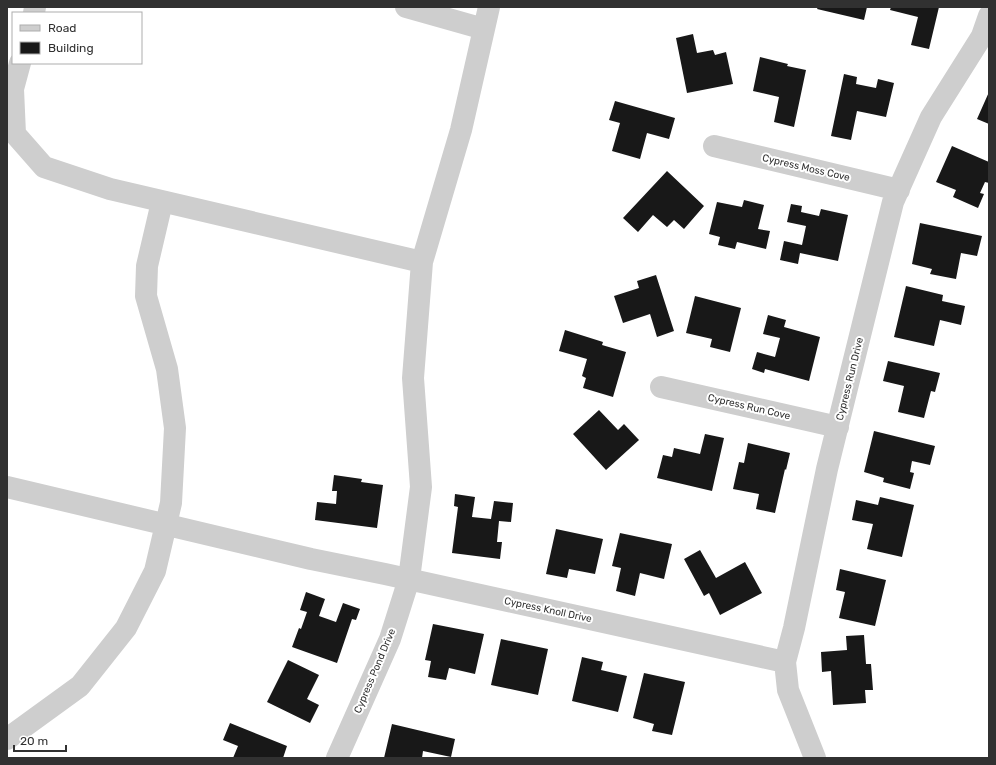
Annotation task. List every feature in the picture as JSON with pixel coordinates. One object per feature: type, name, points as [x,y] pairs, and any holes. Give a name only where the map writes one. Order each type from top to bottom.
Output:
[{"type":"street","points":[[406,7],[484,29]]},
{"type":"street","name":"Cypress Pond Drive","points":[[337,758],[390,639],[409,579],[421,487],[413,378],[422,262],[461,130],[489,7]]},
{"type":"street","name":"Cypress Run Drive","points":[[815,758],[788,690],[785,662],[794,628],[827,469],[894,202],[931,117],[982,36],[989,16]]},
{"type":"street","points":[[20,64],[13,89],[15,134],[44,167],[110,189],[422,262]]},
{"type":"street","name":"Cypress Moss Cove","points":[[714,146],[899,190]]},
{"type":"street","points":[[7,739],[80,686],[126,628],[155,571],[171,503],[175,428],[167,369],[146,296],[147,266],[162,202]]},
{"type":"street","name":"Cypress Run Cove","points":[[661,387],[838,427]]},
{"type":"street","name":"Cypress Knoll Drive","points":[[7,487],[311,559],[409,579],[785,662]]},
{"type":"building","points":[[818,7],[867,7],[864,20],[817,9]]},
{"type":"building","points":[[891,7],[939,7],[929,49],[911,45],[918,17],[890,10]]},
{"type":"building","points":[[693,34],[697,53],[713,50],[715,55],[726,52],[733,84],[687,93],[676,38]]},
{"type":"building","points":[[760,57],[788,64],[787,66],[806,70],[794,127],[774,122],[779,97],[753,91]]},
{"type":"building","points":[[844,74],[857,77],[856,84],[876,88],[878,79],[894,83],[886,117],[857,111],[851,140],[831,136]]},
{"type":"building","points":[[989,92],[989,124],[977,119]]},
{"type":"building","points":[[615,101],[675,118],[669,139],[647,133],[640,159],[612,151],[620,123],[609,120]]},
{"type":"building","points":[[952,146],[989,162],[989,183],[985,182],[980,193],[984,194],[978,208],[953,197],[956,190],[936,182]]},
{"type":"building","points":[[667,171],[704,206],[684,229],[674,220],[667,227],[653,215],[638,232],[623,218]]},
{"type":"building","points":[[744,200],[764,205],[758,229],[770,231],[766,249],[737,242],[735,249],[718,245],[720,237],[709,234],[717,202],[742,207]]},
{"type":"building","points":[[791,204],[802,206],[801,212],[819,216],[821,209],[848,215],[838,261],[800,253],[798,264],[780,260],[784,241],[802,245],[806,226],[787,222]]},
{"type":"building","points":[[920,223],[982,236],[977,256],[961,253],[956,279],[930,274],[932,269],[912,264]]},
{"type":"building","points":[[656,275],[674,331],[657,337],[650,314],[623,323],[614,296],[639,288],[637,281]]},
{"type":"building","points":[[906,286],[943,295],[942,301],[965,306],[961,325],[940,320],[934,346],[894,337]]},
{"type":"building","points":[[695,296],[741,308],[730,352],[710,347],[712,339],[686,333]]},
{"type":"building","points":[[768,315],[786,320],[784,327],[820,337],[809,381],[765,369],[764,373],[752,369],[757,352],[775,357],[780,338],[763,334]]},
{"type":"building","points":[[565,330],[603,342],[602,345],[626,352],[613,397],[583,388],[586,378],[582,376],[587,359],[559,351]]},
{"type":"building","points":[[888,361],[940,373],[935,392],[931,391],[924,418],[898,412],[904,386],[883,381]]},
{"type":"building","points":[[599,410],[618,430],[624,424],[639,440],[606,470],[573,434]]},
{"type":"building","points":[[874,431],[935,446],[930,465],[912,461],[910,472],[914,473],[910,489],[883,482],[884,478],[864,472]]},
{"type":"building","points":[[705,434],[724,438],[712,491],[657,478],[663,455],[672,457],[674,448],[700,454]]},
{"type":"building","points":[[748,443],[790,453],[775,513],[756,509],[759,494],[733,489],[739,462],[744,463]]},
{"type":"building","points":[[334,475],[362,479],[361,482],[383,485],[377,528],[315,520],[317,502],[336,504],[337,491],[332,491]]},
{"type":"building","points":[[455,494],[475,497],[472,517],[491,519],[494,501],[513,503],[511,522],[499,521],[497,542],[502,542],[500,559],[452,553],[458,507],[454,506]]},
{"type":"building","points":[[880,497],[914,505],[902,557],[867,549],[873,524],[852,520],[856,500],[878,505]]},
{"type":"building","points":[[556,529],[603,539],[595,574],[569,569],[567,578],[546,574]]},
{"type":"building","points":[[620,533],[672,544],[664,579],[640,573],[635,596],[616,591],[621,568],[612,566]]},
{"type":"building","points":[[700,550],[716,578],[745,562],[762,593],[720,615],[709,593],[704,596],[684,559]]},
{"type":"building","points":[[840,569],[886,580],[875,626],[839,618],[845,592],[836,590]]},
{"type":"building","points":[[306,592],[325,599],[319,616],[336,622],[343,603],[360,609],[356,620],[352,619],[337,663],[292,647],[307,612],[300,610]]},
{"type":"building","points":[[433,624],[484,634],[475,674],[449,668],[446,680],[428,677],[431,661],[425,660]]},
{"type":"building","points":[[864,635],[866,664],[871,664],[873,690],[865,690],[866,703],[833,705],[831,671],[822,672],[821,652],[847,650],[846,636]]},
{"type":"building","points":[[501,639],[548,649],[538,695],[491,685]]},
{"type":"building","points":[[582,657],[603,662],[601,670],[627,676],[618,712],[572,701]]},
{"type":"building","points":[[288,660],[319,675],[307,699],[319,705],[310,723],[267,702]]},
{"type":"building","points":[[644,673],[685,682],[672,735],[652,731],[654,724],[633,718]]},
{"type":"building","points":[[230,723],[287,746],[283,758],[233,758],[238,746],[223,740]]},
{"type":"building","points":[[392,724],[455,739],[451,757],[423,751],[422,758],[384,758]]}]
